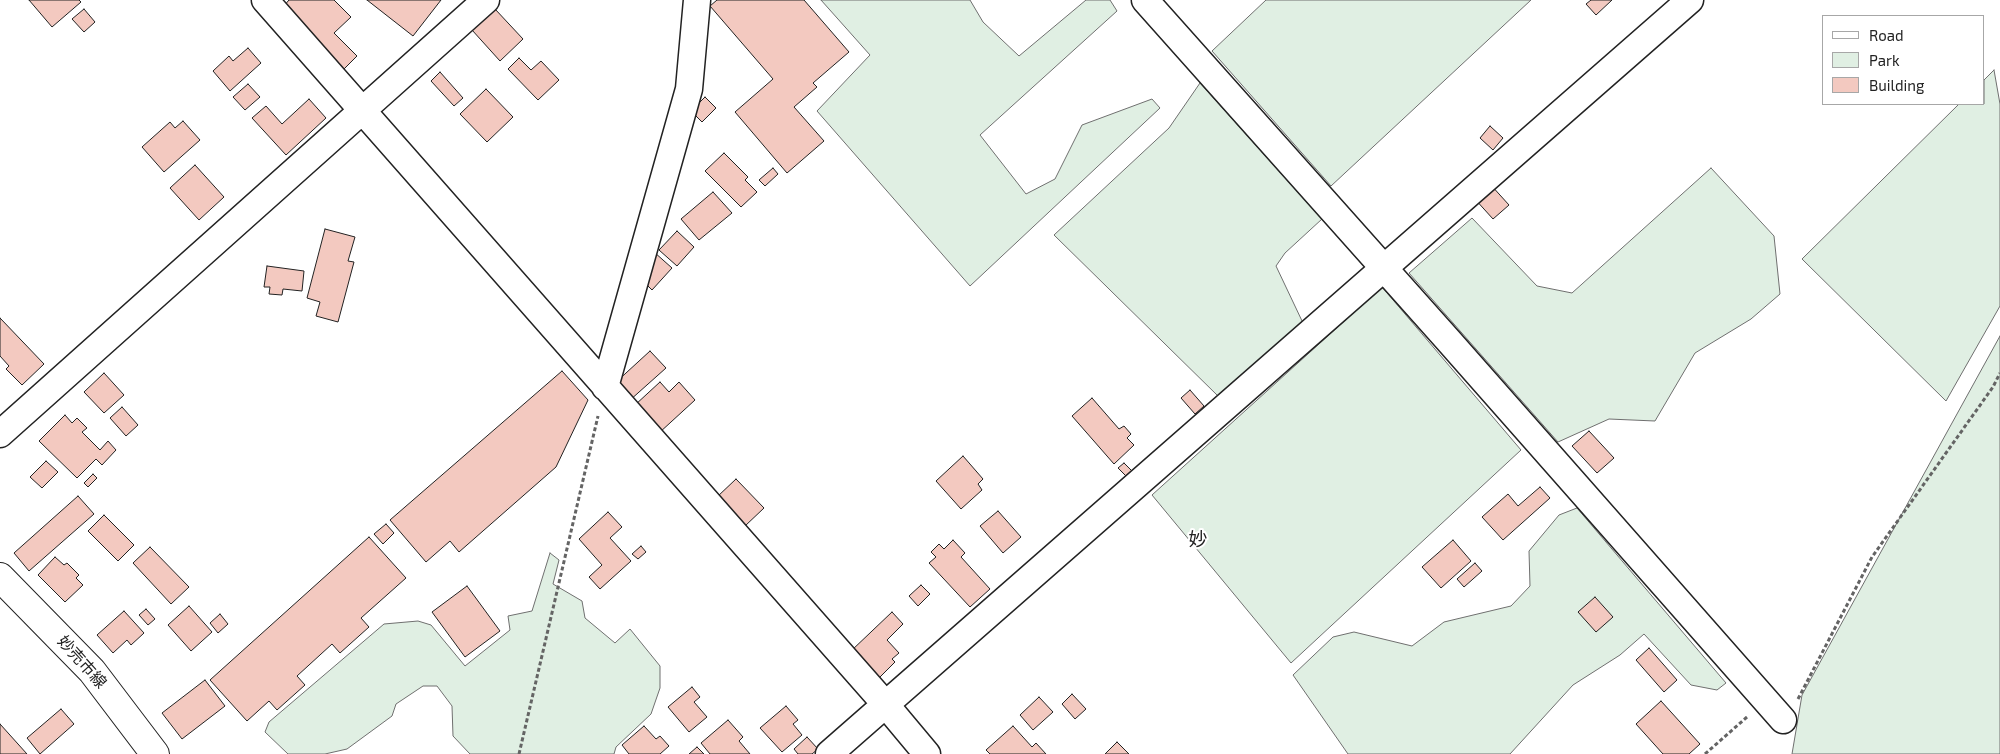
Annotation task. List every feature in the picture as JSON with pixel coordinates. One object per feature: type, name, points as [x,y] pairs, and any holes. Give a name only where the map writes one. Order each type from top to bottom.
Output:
[{"type":"main road","name":"妙売市線","points":[[0,577],[92,671],[155,754]]},
{"type":"street","points":[[265,0],[886,705],[927,754]]},
{"type":"street","points":[[0,434],[486,0]]},
{"type":"street","points":[[605,387],[689,89],[697,0]]},
{"type":"street","points":[[1144,0],[1783,720]]},
{"type":"street","points":[[829,754],[1690,0]]},
{"type":"path","points":[[1783,720],[1798,700],[1872,557],[1993,387],[2000,373]]},
{"type":"path","points":[[519,754],[605,387]]},
{"type":"path","points":[[1704,754],[1766,700]]},
{"type":"green space","points":[[821,0],[970,0],[983,22],[1019,56],[1086,0],[1110,0],[1117,11],[980,135],[1026,194],[1055,179],[1082,125],[1152,99],[1160,108],[970,286],[817,111],[870,55]]},
{"type":"green space","points":[[1266,0],[1531,0],[1331,186],[1212,51]]},
{"type":"green space","points":[[1994,70],[2000,104],[2000,306],[1946,401],[1802,259],[1958,105],[1985,105],[1985,79]]},
{"type":"green space","points":[[1200,83],[1322,219],[1285,253],[1276,266],[1303,323],[1218,396],[1054,235],[1169,128]]},
{"type":"green space","points":[[1711,168],[1774,236],[1780,294],[1751,319],[1695,353],[1655,421],[1609,419],[1558,442],[1409,273],[1472,218],[1537,286],[1572,293]]},
{"type":"green space","points":[[1382,287],[1521,450],[1291,663],[1152,495]]},
{"type":"green space","points":[[2000,336],[2000,754],[1792,754],[1802,695]]},
{"type":"green space","points":[[1577,508],[1726,683],[1717,690],[1691,685],[1644,634],[1620,655],[1573,685],[1510,754],[1348,754],[1293,675],[1333,637],[1354,632],[1412,646],[1444,622],[1511,606],[1530,586],[1529,551],[1559,515]]},
{"type":"green space","points":[[550,553],[559,560],[553,584],[582,601],[585,618],[615,643],[630,629],[660,666],[660,688],[651,714],[616,747],[614,754],[470,754],[453,736],[452,706],[437,686],[423,686],[396,704],[392,716],[347,749],[325,754],[288,754],[265,732],[269,722],[384,624],[418,621],[431,625],[465,666],[510,630],[508,616],[532,611]]},
{"type":"building","points":[[29,0],[79,0],[81,2],[52,27]]},
{"type":"building","points":[[289,0],[334,0],[351,17],[334,33],[357,56],[344,69],[283,7]]},
{"type":"building","points":[[367,0],[441,0],[413,36]]},
{"type":"building","points":[[717,0],[804,0],[849,52],[813,83],[817,87],[794,107],[824,141],[787,173],[735,112],[773,79],[710,6]]},
{"type":"building","points":[[1591,0],[1612,0],[1596,15],[1586,4]]},
{"type":"building","points":[[84,9],[95,22],[84,32],[72,19]]},
{"type":"building","points":[[495,9],[523,39],[500,61],[472,30]]},
{"type":"building","points":[[248,48],[261,63],[230,91],[213,71],[229,56],[233,61]]},
{"type":"building","points":[[519,58],[531,70],[541,61],[559,80],[538,100],[508,69]]},
{"type":"building","points":[[440,72],[463,98],[454,106],[431,81]]},
{"type":"building","points":[[248,84],[260,97],[245,110],[233,97]]},
{"type":"building","points":[[486,89],[513,117],[487,142],[460,114]]},
{"type":"building","points":[[705,97],[716,108],[702,122],[691,111]]},
{"type":"building","points":[[309,99],[326,118],[286,155],[252,118],[266,106],[282,124]]},
{"type":"building","points":[[183,121],[200,140],[164,172],[142,147],[170,122],[175,128]]},
{"type":"building","points":[[1490,126],[1503,138],[1493,150],[1480,138]]},
{"type":"building","points":[[724,153],[748,177],[745,180],[757,192],[741,207],[705,171]]},
{"type":"building","points":[[195,165],[224,197],[199,220],[170,188]]},
{"type":"building","points":[[773,168],[778,174],[765,186],[759,180]]},
{"type":"building","points":[[1490,184],[1509,205],[1493,219],[1474,198]]},
{"type":"building","points":[[713,192],[732,213],[699,240],[681,219]]},
{"type":"building","points":[[325,229],[355,237],[348,261],[354,262],[338,322],[316,316],[320,302],[307,298]]},
{"type":"building","points":[[677,231],[694,247],[677,266],[659,250]]},
{"type":"building","points":[[654,252],[672,268],[652,290],[645,283]]},
{"type":"building","points":[[267,266],[304,271],[302,291],[283,289],[282,295],[269,294],[270,287],[264,287]]},
{"type":"building","points":[[0,318],[44,364],[22,385],[6,369],[9,366],[0,356]]},
{"type":"building","points":[[650,351],[666,368],[629,401],[614,384]]},
{"type":"building","points":[[562,371],[588,400],[556,467],[459,552],[450,541],[426,562],[390,520]]},
{"type":"building","points":[[104,373],[124,395],[104,413],[84,392]]},
{"type":"building","points":[[660,382],[669,392],[679,382],[695,400],[659,433],[635,405]]},
{"type":"building","points":[[1190,390],[1204,406],[1195,414],[1181,398]]},
{"type":"building","points":[[1092,398],[1119,429],[1124,426],[1131,434],[1127,438],[1134,445],[1114,464],[1072,416]]},
{"type":"building","points":[[122,407],[138,425],[126,436],[110,418]]},
{"type":"building","points":[[65,415],[72,423],[77,418],[87,428],[82,432],[100,450],[108,441],[116,450],[102,465],[96,459],[77,478],[39,441]]},
{"type":"building","points":[[1589,431],[1614,458],[1597,473],[1572,446]]},
{"type":"building","points":[[963,456],[983,479],[978,484],[982,490],[961,509],[936,481]]},
{"type":"building","points":[[46,461],[58,472],[42,488],[30,477]]},
{"type":"building","points":[[1124,463],[1134,473],[1128,478],[1118,468]]},
{"type":"building","points":[[93,474],[97,478],[88,487],[84,483]]},
{"type":"building","points":[[736,479],[764,508],[745,526],[717,497]]},
{"type":"building","points":[[1540,487],[1550,498],[1503,540],[1482,517],[1508,494],[1518,506]]},
{"type":"building","points":[[78,496],[94,514],[29,571],[14,553]]},
{"type":"building","points":[[998,511],[1021,537],[1003,553],[980,526]]},
{"type":"building","points":[[608,512],[622,527],[610,538],[631,561],[600,589],[589,577],[602,565],[579,539]]},
{"type":"building","points":[[104,515],[134,545],[118,561],[88,531]]},
{"type":"building","points":[[386,524],[394,533],[383,544],[374,534]]},
{"type":"building","points":[[369,537],[406,578],[361,618],[369,627],[340,653],[332,644],[297,676],[305,685],[277,710],[269,701],[247,721],[210,680]]},
{"type":"building","points":[[953,540],[965,553],[961,557],[990,589],[970,607],[929,563],[936,557],[931,552],[939,544],[944,549]]},
{"type":"building","points":[[1453,540],[1471,561],[1441,588],[1422,567]]},
{"type":"building","points":[[641,546],[646,552],[638,559],[632,554]]},
{"type":"building","points":[[150,547],[189,587],[171,604],[133,563]]},
{"type":"building","points":[[55,557],[64,565],[67,563],[79,575],[76,578],[83,585],[65,602],[38,575]]},
{"type":"building","points":[[1475,563],[1482,571],[1464,587],[1457,579]]},
{"type":"building","points":[[921,585],[930,594],[918,606],[909,596]]},
{"type":"building","points":[[467,586],[500,631],[465,657],[432,612]]},
{"type":"building","points":[[1595,597],[1613,617],[1596,632],[1578,612]]},
{"type":"building","points":[[189,606],[212,632],[191,651],[168,625]]},
{"type":"building","points":[[146,609],[155,619],[148,625],[139,615]]},
{"type":"building","points":[[124,611],[144,633],[131,645],[127,640],[113,653],[97,635]]},
{"type":"building","points":[[892,612],[903,624],[887,640],[899,653],[892,659],[895,662],[878,679],[851,651]]},
{"type":"building","points":[[220,614],[228,624],[218,633],[210,623]]},
{"type":"building","points":[[1649,648],[1677,680],[1664,692],[1636,660]]},
{"type":"building","points":[[205,680],[225,706],[182,739],[162,713]]},
{"type":"building","points":[[692,687],[700,697],[694,702],[707,717],[689,732],[668,707]]},
{"type":"building","points":[[1072,694],[1086,709],[1075,719],[1062,704]]},
{"type":"building","points":[[1039,697],[1053,712],[1033,730],[1020,715]]},
{"type":"building","points":[[1661,701],[1700,744],[1689,754],[1663,754],[1636,724]]},
{"type":"building","points":[[786,706],[798,720],[793,724],[802,735],[782,752],[760,728]]},
{"type":"building","points":[[61,709],[74,724],[40,754],[27,738]]},
{"type":"building","points":[[728,720],[743,737],[739,741],[750,754],[710,754],[701,743]]},
{"type":"building","points":[[0,724],[27,754],[0,754]]},
{"type":"building","points":[[644,726],[656,739],[660,736],[669,746],[660,754],[629,754],[622,745]]},
{"type":"building","points":[[1013,726],[1032,747],[1036,743],[1046,754],[990,754],[986,750]]},
{"type":"building","points":[[807,737],[818,749],[812,754],[798,754],[794,749]]},
{"type":"building","points":[[1117,742],[1129,754],[1105,754]]},
{"type":"building","points":[[697,747],[704,754],[689,754]]},
{"type":"district","name":"妙","points":[[1198,540]]}]
